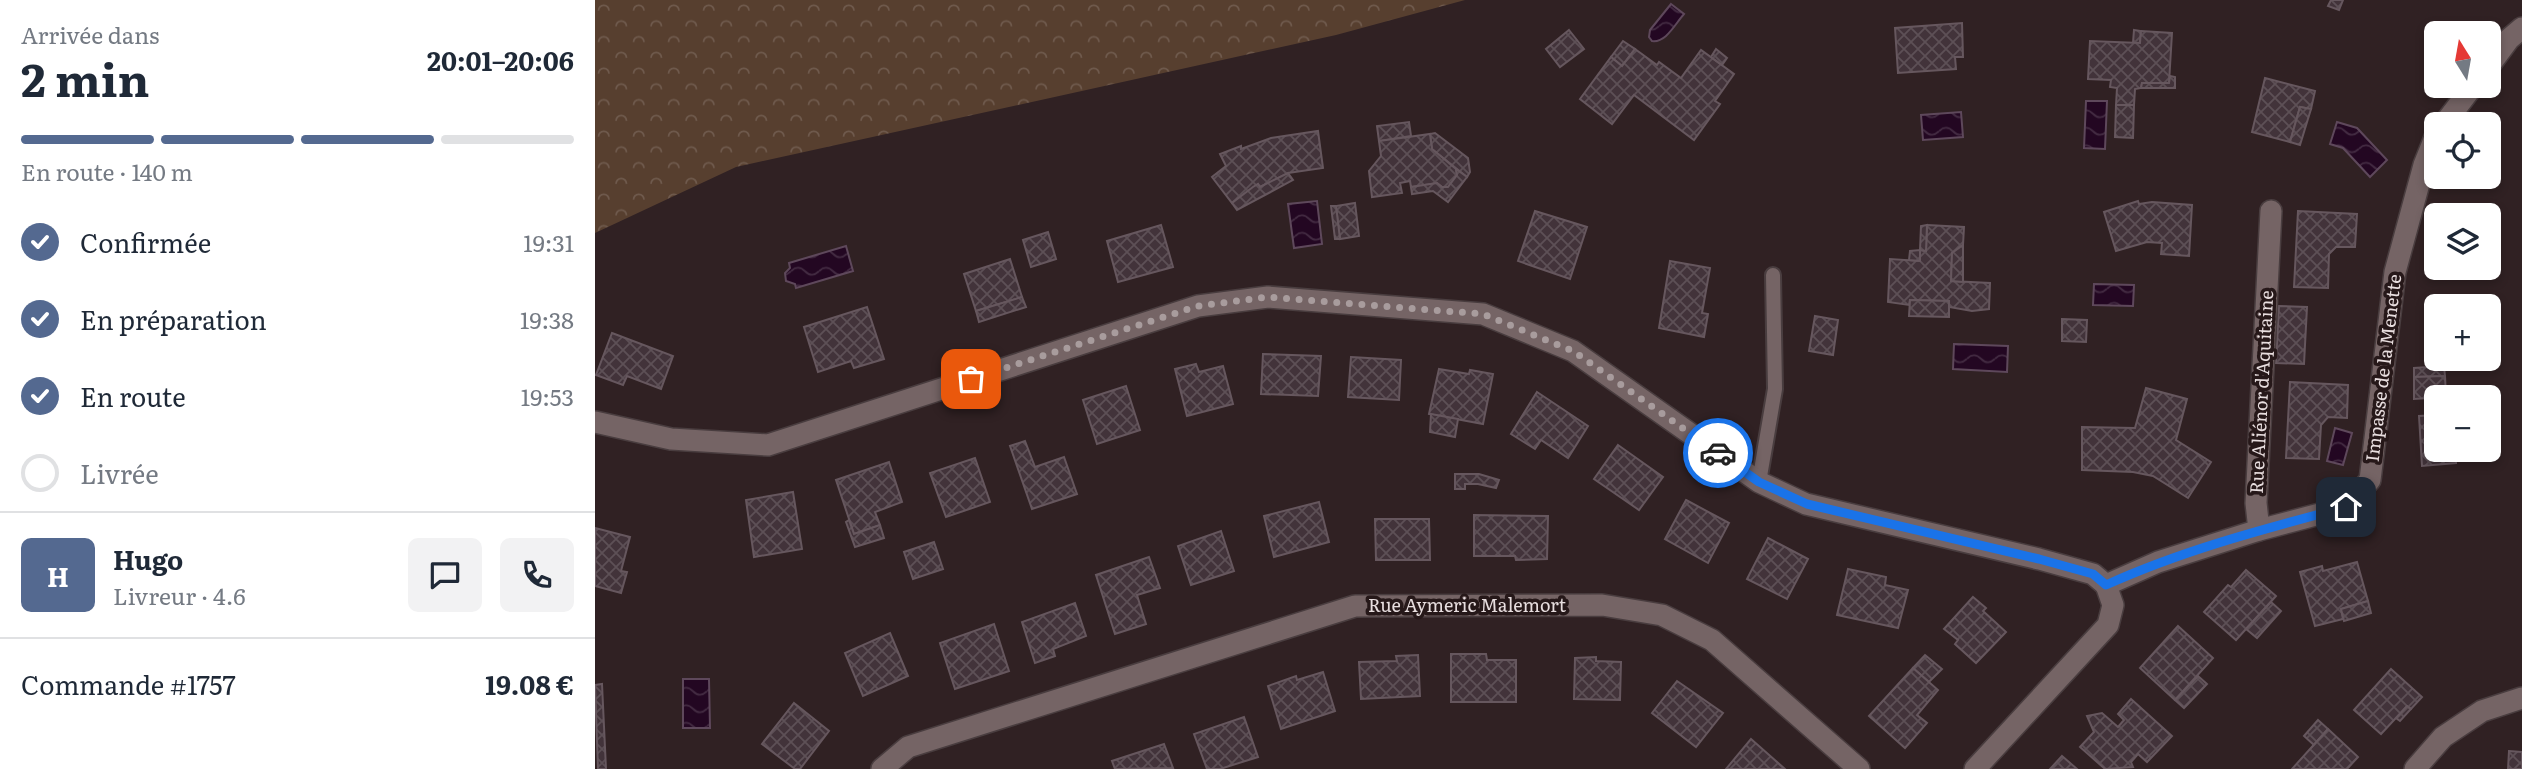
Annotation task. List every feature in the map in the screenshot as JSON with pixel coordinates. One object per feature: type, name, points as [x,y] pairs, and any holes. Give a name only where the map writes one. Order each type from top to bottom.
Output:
[{"type":"street","points":[[2501,50],[2522,28]]},
{"type":"street","points":[[2453,112],[2464,98]]},
{"type":"street","name":"Impasse de la Menette","points":[[2259,530],[2346,507],[2370,480],[2395,272],[2424,165]]},
{"type":"street","name":"Rue Aliénor d'Aquitaine","points":[[2259,530],[2256,503],[2271,211]]},
{"type":"street","points":[[595,422],[671,439],[768,445],[1198,306],[1268,297],[1483,314],[1573,351],[1759,482],[1807,504],[2039,559],[2093,574],[2106,585],[2113,605],[2108,625],[1975,769]]},
{"type":"street","points":[[2106,585],[2158,562],[2259,530]]},
{"type":"street","name":"Rue Aymeric Malemort","points":[[882,769],[908,747],[1355,606],[1602,605],[1662,615],[1712,639],[1859,769]]},
{"type":"street","points":[[2415,769],[2443,737],[2482,711],[2522,698]]},
{"type":"lane","points":[[1759,482],[1775,390],[1773,275]]},
{"type":"green space","points":[[595,0],[1465,0],[1336,35],[736,167],[595,233]]},
{"type":"water","points":[[1671,4],[1684,14],[1666,36],[1652,41],[1649,37],[1650,30]]},
{"type":"water","points":[[2086,101],[2107,101],[2105,149],[2084,148]]},
{"type":"water","points":[[1961,112],[1963,137],[1923,140],[1921,115]]},
{"type":"water","points":[[2337,122],[2357,128],[2387,160],[2370,177],[2343,148],[2330,144]]},
{"type":"water","points":[[1317,201],[1322,244],[1294,248],[1288,204]]},
{"type":"water","points":[[846,246],[853,271],[796,288],[795,284],[786,281],[785,273],[790,268],[789,263]]},
{"type":"water","points":[[2094,284],[2134,285],[2133,306],[2093,305]]},
{"type":"water","points":[[1954,344],[2008,346],[2007,372],[1953,369]]},
{"type":"water","points":[[2335,428],[2352,433],[2343,465],[2327,461]]},
{"type":"water","points":[[683,679],[709,679],[710,728],[683,728]]},
{"type":"building","points":[[2331,0],[2343,0],[2339,10],[2328,6]]},
{"type":"building","points":[[1962,23],[1963,57],[1955,57],[1956,69],[1898,73],[1895,28]]},
{"type":"building","points":[[1569,30],[1584,49],[1560,67],[1546,49]]},
{"type":"building","points":[[2134,30],[2141,31],[2140,43],[2133,43]]},
{"type":"building","points":[[2141,31],[2172,33],[2169,83],[2142,83],[2141,88],[2135,89],[2134,105],[2116,105],[2117,88],[2110,87],[2111,80],[2088,79],[2090,41],[2140,43]]},
{"type":"building","points":[[1623,41],[1635,49],[1622,66],[1611,57]]},
{"type":"building","points":[[1635,49],[1681,78],[1701,50],[1734,74],[1715,101],[1720,104],[1694,140],[1634,95],[1612,124],[1580,99],[1611,57],[1622,66]]},
{"type":"building","points":[[1716,49],[1727,58],[1722,65],[1711,57]]},
{"type":"building","points":[[2170,76],[2175,77],[2175,88],[2141,88],[2142,83],[2169,83]]},
{"type":"building","points":[[2265,78],[2315,91],[2311,109],[2300,107],[2290,142],[2252,132]]},
{"type":"building","points":[[2116,105],[2134,105],[2133,138],[2115,137]]},
{"type":"building","points":[[2300,107],[2311,109],[2300,145],[2290,142]]},
{"type":"building","points":[[1409,122],[1411,136],[1379,141],[1377,126]]},
{"type":"building","points":[[1318,131],[1323,168],[1288,173],[1260,187],[1258,184],[1232,203],[1212,177],[1226,166],[1220,154],[1271,138]]},
{"type":"building","points":[[1435,133],[1468,158],[1470,172],[1467,177],[1432,149],[1430,134]]},
{"type":"building","points":[[1430,134],[1432,149],[1456,169],[1457,175],[1448,187],[1437,183],[1411,187],[1410,181],[1400,183],[1402,193],[1372,197],[1369,171],[1381,156],[1379,141]]},
{"type":"building","points":[[1456,169],[1467,177],[1448,202],[1433,191],[1412,194],[1411,187],[1437,183],[1448,187],[1457,175]]},
{"type":"building","points":[[1288,173],[1293,180],[1237,210],[1232,203],[1258,184],[1260,187]]},
{"type":"building","points":[[2138,201],[2139,204],[2152,202],[2192,205],[2189,256],[2161,254],[2162,243],[2147,242],[2116,251],[2104,212]]},
{"type":"building","points":[[1355,203],[1359,236],[1340,239],[1336,206]]},
{"type":"building","points":[[1331,206],[1336,206],[1340,239],[1335,239]]},
{"type":"building","points":[[1535,211],[1587,227],[1570,279],[1518,261]]},
{"type":"building","points":[[2298,211],[2357,214],[2355,247],[2336,247],[2329,254],[2328,288],[2294,287]]},
{"type":"building","points":[[1161,225],[1173,267],[1118,282],[1107,241]]},
{"type":"building","points":[[1927,225],[1964,227],[1963,245],[1952,253],[1951,281],[1990,283],[1989,309],[1972,311],[1949,307],[1949,301],[1910,300],[1909,305],[1888,302],[1890,259],[1920,261],[1920,250],[1926,251]]},
{"type":"building","points":[[1927,225],[1926,251],[1920,250],[1921,226]]},
{"type":"building","points":[[1048,232],[1056,259],[1031,267],[1023,240]]},
{"type":"building","points":[[1963,245],[1963,282],[1951,281],[1952,253]]},
{"type":"building","points":[[1920,250],[1920,261],[1909,260],[1910,251]]},
{"type":"building","points":[[1010,259],[1022,297],[976,311],[964,274]]},
{"type":"building","points":[[1670,261],[1710,268],[1702,313],[1708,314],[1704,337],[1659,328]]},
{"type":"building","points":[[1022,297],[1026,307],[979,322],[976,311]]},
{"type":"building","points":[[1910,300],[1949,301],[1949,317],[1909,316]]},
{"type":"building","points":[[2279,306],[2307,307],[2304,364],[2276,363]]},
{"type":"building","points":[[867,307],[884,359],[854,368],[851,361],[818,372],[804,327]]},
{"type":"building","points":[[1815,316],[1838,320],[1833,355],[1809,351]]},
{"type":"building","points":[[2062,319],[2087,320],[2086,342],[2062,341]]},
{"type":"building","points":[[612,333],[673,356],[661,389],[627,376],[623,385],[596,375]]},
{"type":"building","points":[[1263,354],[1321,356],[1318,396],[1261,394]]},
{"type":"building","points":[[1351,357],[1401,360],[1399,400],[1348,397]]},
{"type":"building","points":[[1196,364],[1199,372],[1223,366],[1233,404],[1187,416],[1175,369]]},
{"type":"building","points":[[2414,368],[2444,371],[2445,376],[2414,377]]},
{"type":"building","points":[[1439,369],[1469,374],[1470,370],[1493,374],[1483,424],[1429,414]]},
{"type":"building","points":[[2445,376],[2445,385],[2424,385],[2424,398],[2414,399],[2414,377]]},
{"type":"building","points":[[2290,382],[2348,385],[2347,418],[2328,417],[2321,425],[2319,459],[2286,458]]},
{"type":"building","points":[[1126,386],[1140,430],[1097,444],[1083,400]]},
{"type":"building","points":[[2146,388],[2187,399],[2176,440],[2211,462],[2188,498],[2153,476],[2133,472],[2082,470],[2082,427],[2135,428]]},
{"type":"building","points":[[1537,392],[1588,426],[1568,458],[1541,440],[1535,449],[1511,434]]},
{"type":"building","points":[[1431,414],[1458,419],[1455,437],[1430,432]]},
{"type":"building","points":[[2419,416],[2424,416],[2424,462],[2456,463],[2422,466]]},
{"type":"building","points":[[1025,441],[1035,467],[1064,457],[1077,494],[1032,509],[1010,446]]},
{"type":"building","points":[[1618,445],[1663,477],[1639,510],[1594,479]]},
{"type":"building","points":[[975,458],[990,502],[946,517],[930,473]]},
{"type":"building","points":[[889,462],[902,502],[875,512],[880,525],[854,534],[836,480]]},
{"type":"building","points":[[1455,474],[1479,474],[1499,480],[1496,488],[1465,484],[1465,489],[1455,489]]},
{"type":"building","points":[[793,492],[802,549],[754,557],[746,500]]},
{"type":"building","points":[[1686,500],[1729,523],[1708,563],[1665,539]]},
{"type":"building","points":[[1319,502],[1329,542],[1274,557],[1264,516]]},
{"type":"building","points":[[1474,515],[1548,516],[1547,559],[1516,560],[1515,556],[1474,556]]},
{"type":"building","points":[[1375,519],[1429,519],[1430,560],[1376,560]]},
{"type":"building","points":[[849,520],[854,534],[880,525],[884,538],[855,547],[846,522]]},
{"type":"building","points":[[595,528],[630,537],[621,571],[627,572],[621,593],[595,586]]},
{"type":"building","points":[[1221,531],[1234,571],[1191,585],[1178,546]]},
{"type":"building","points":[[1768,538],[1808,559],[1787,599],[1747,579]]},
{"type":"building","points":[[934,542],[943,569],[913,579],[904,552]]},
{"type":"building","points":[[1149,557],[1160,588],[1137,595],[1146,624],[1115,634],[1096,575]]},
{"type":"building","points":[[2357,562],[2368,601],[2341,609],[2343,619],[2315,626],[2300,572],[2322,566],[2323,571]]},
{"type":"building","points":[[1848,569],[1886,577],[1885,585],[1908,590],[1898,628],[1837,615]]},
{"type":"building","points":[[2246,570],[2276,596],[2236,640],[2204,612],[2228,585],[2231,587]]},
{"type":"building","points":[[1973,597],[1986,608],[1983,611],[2006,632],[1976,663],[1955,644],[1958,640],[1944,629]]},
{"type":"building","points":[[2368,601],[2371,613],[2344,621],[2341,609]]},
{"type":"building","points":[[2271,602],[2281,611],[2257,638],[2246,629]]},
{"type":"building","points":[[1075,603],[1086,636],[1053,649],[1055,656],[1035,663],[1022,622]]},
{"type":"building","points":[[994,624],[1009,671],[955,689],[940,643]]},
{"type":"building","points":[[2178,626],[2213,658],[2175,700],[2140,668]]},
{"type":"building","points":[[890,633],[908,676],[863,696],[845,653]]},
{"type":"building","points":[[1451,654],[1486,654],[1487,660],[1516,660],[1516,702],[1451,702]]},
{"type":"building","points":[[1418,655],[1420,696],[1361,699],[1359,662],[1397,661],[1396,656]]},
{"type":"building","points":[[1925,655],[1942,669],[1929,682],[1913,668]]},
{"type":"building","points":[[1596,657],[1596,661],[1621,662],[1620,700],[1574,699],[1575,658]]},
{"type":"building","points":[[1913,668],[1938,690],[1917,715],[1927,723],[1905,748],[1869,716]]},
{"type":"building","points":[[2391,669],[2422,697],[2411,709],[2407,706],[2381,734],[2354,710]]},
{"type":"building","points":[[1323,672],[1335,711],[1281,729],[1268,686],[1296,676],[1297,680]]},
{"type":"building","points":[[2198,676],[2207,684],[2184,708],[2175,700]]},
{"type":"building","points":[[1677,681],[1723,713],[1696,747],[1652,713]]},
{"type":"building","points":[[602,684],[606,769],[598,769],[595,685]]},
{"type":"building","points":[[2131,699],[2172,736],[2147,762],[2138,754],[2131,762],[2133,767],[2105,769],[2080,747],[2094,732],[2087,716],[2102,713],[2118,727],[2124,720],[2118,714]]},
{"type":"building","points":[[794,703],[829,731],[800,769],[795,769],[762,744]]},
{"type":"building","points":[[2407,706],[2411,709],[2400,721],[2396,718]]},
{"type":"building","points":[[1244,717],[1258,757],[1220,769],[1207,769],[1194,734]]},
{"type":"building","points":[[2318,720],[2328,729],[2314,745],[2304,736]]},
{"type":"building","points":[[2328,729],[2358,757],[2347,769],[2292,769]]},
{"type":"building","points":[[1751,739],[1785,769],[1726,769]]},
{"type":"building","points":[[1164,744],[1173,768],[1115,769],[1112,761]]},
{"type":"building","points":[[2509,751],[2522,752],[2522,769],[2508,769]]},
{"type":"building","points":[[2062,756],[2077,769],[2050,769]]},
{"type":"way so far","points":[[971,379],[1198,306],[1268,297],[1483,314],[1573,351],[1718,453]]},
{"type":"route","points":[[1718,453],[1759,482],[1807,504],[2039,559],[2093,574],[2106,585],[2158,562],[2259,530],[2346,507]]}]
